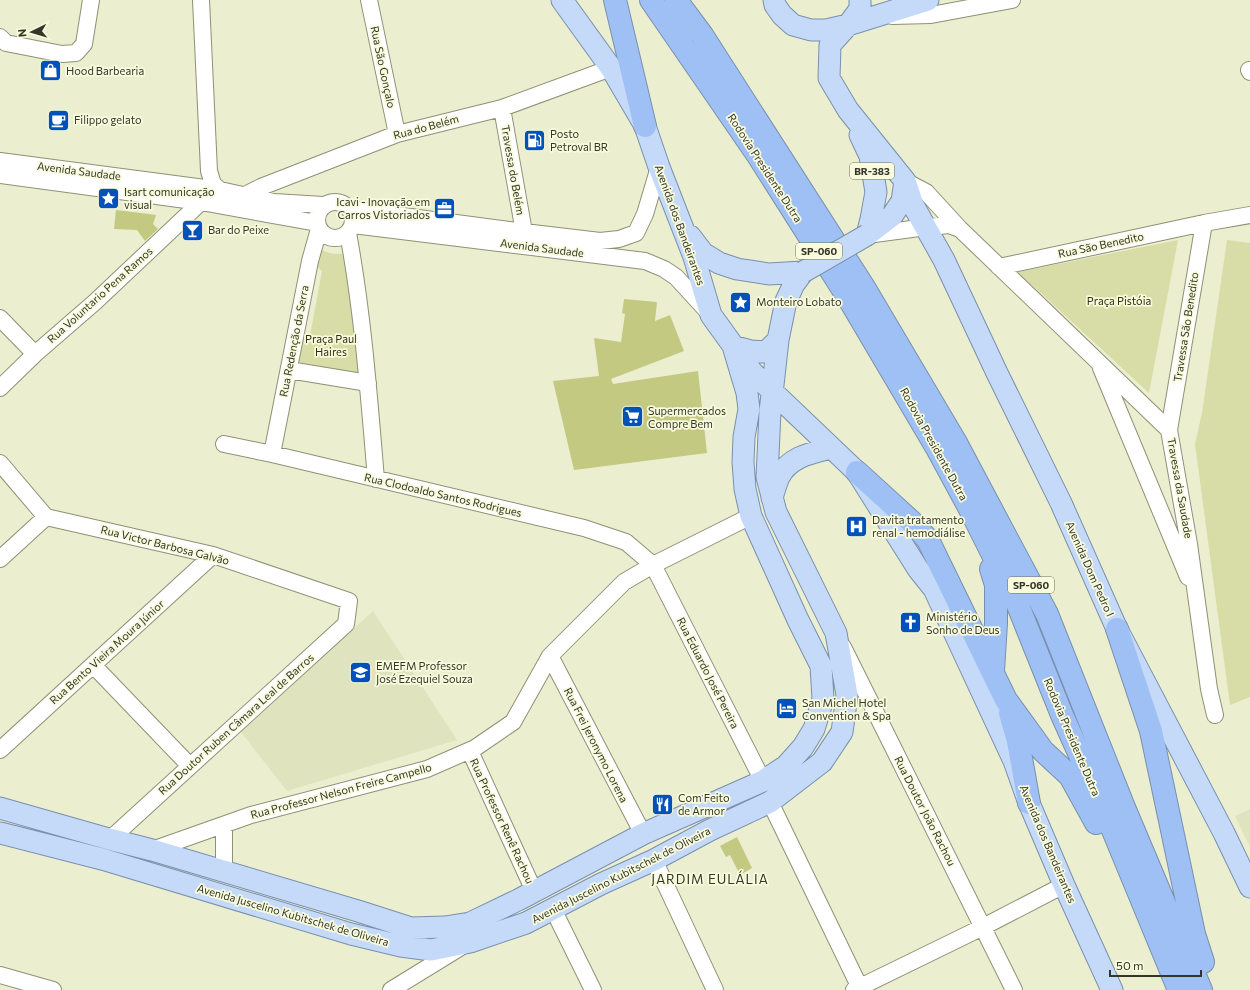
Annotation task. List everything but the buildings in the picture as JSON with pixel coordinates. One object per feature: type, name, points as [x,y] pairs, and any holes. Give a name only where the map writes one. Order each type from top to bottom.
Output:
[{"type":"highway","points":[[615,0],[645,126]]},
{"type":"highway","name":"Rodovia Presidente Dutra","points":[[651,0],[759,157],[849,299],[938,450],[971,511],[1017,603],[1062,715],[1105,811],[1178,990]]},
{"type":"highway","name":"Rodovia Presidente Dutra","points":[[676,0],[702,35],[865,289],[955,441],[1025,572],[1047,614],[1120,797],[1201,990]]},
{"type":"highway","points":[[857,472],[914,524],[928,540],[1006,700],[1043,751],[1070,776],[1147,913]]},
{"type":"highway","points":[[971,511],[996,585],[996,623],[993,674]]},
{"type":"highway","points":[[1117,629],[1151,731],[1194,934],[1212,990]]},
{"type":"highway","points":[[1006,700],[1018,741],[1029,803]]},
{"type":"main road","name":"Avenida dos Bandeirantes","points":[[562,0],[612,68],[645,126],[659,167],[694,257],[711,315],[752,372],[857,472],[918,569],[934,589],[1014,761],[1029,803],[1064,885],[1112,990]]},
{"type":"main road","points":[[774,0],[775,6],[793,25],[811,30],[826,30],[848,25],[928,0]]},
{"type":"main road","points":[[848,25],[860,9],[860,0]]},
{"type":"main road","name":"BR-383","points":[[848,25],[830,45],[829,78],[848,110],[870,156],[876,192],[867,235]]},
{"type":"main road","name":"BR-383","points":[[778,340],[786,301],[794,284],[803,272],[867,235],[892,216],[902,201],[905,181],[848,110]]},
{"type":"main road","name":"Avenida Dom Pedro I","points":[[905,181],[912,205],[944,260],[997,373],[1061,503],[1117,629],[1224,833],[1250,887]]},
{"type":"main road","points":[[680,221],[703,253],[720,263],[737,269],[769,274],[803,272]]},
{"type":"main road","points":[[733,346],[751,351],[766,352],[778,340]]},
{"type":"main road","name":"Avenida Juscelino Kubitschek de Oliveira","points":[[0,833],[102,859],[351,934],[401,946],[431,950],[470,942],[526,923],[602,884],[654,860],[710,830],[770,802],[822,762],[842,732],[847,695],[836,633],[771,499],[767,477],[772,392],[778,340]]},
{"type":"main road","name":"Avenida Juscelino Kubitschek de Oliveira","points":[[0,808],[109,840],[152,850],[411,928],[445,927],[470,923],[518,900],[643,834],[763,781],[786,766],[803,747],[814,729],[823,699],[821,666],[793,609],[751,516],[745,489],[743,462],[744,437],[749,409],[747,393],[733,346]]},
{"type":"main road","points":[[771,499],[779,477],[786,466],[800,457],[832,448]]},
{"type":"main road","points":[[793,609],[818,596]]},
{"type":"main road","points":[[700,809],[710,830]]},
{"type":"main road","points":[[59,848],[65,827]]},
{"type":"street","points":[[0,37],[6,43],[62,54],[76,53],[84,44],[91,0]]},
{"type":"street","points":[[201,0],[209,171],[213,184],[220,190]]},
{"type":"street","name":"Rua São Gonçalo","points":[[369,0],[397,134]]},
{"type":"street","points":[[872,17],[931,15],[1012,0]]},
{"type":"street","name":"Rua do Belém","points":[[245,196],[261,187],[397,134],[502,108],[612,68]]},
{"type":"street","name":"Travessa do Belém","points":[[502,108],[524,232]]},
{"type":"street","name":"Avenida Saudade","points":[[0,161],[220,190],[274,202],[323,205],[334,201],[346,204],[350,209],[600,241],[619,239],[636,233],[645,214],[659,167]]},
{"type":"street","name":"Avenida Saudade","points":[[0,175],[201,202],[318,226],[328,237],[333,238],[344,236],[351,229],[645,261],[664,269],[676,278],[711,315]]},
{"type":"street","name":"Travessa da Saudade","points":[[905,181],[926,192],[960,229],[1169,430],[1190,544],[1209,689],[1215,715]]},
{"type":"street","name":"Rua Voluntario Pena Ramos","points":[[0,388],[35,354],[95,302],[201,202]]},
{"type":"street","points":[[318,226],[317,216],[323,205]]},
{"type":"street","points":[[350,209],[353,214],[351,229],[354,266],[368,383],[376,479]]},
{"type":"street","name":"Rua São Benedito","points":[[999,267],[1204,223],[1250,215]]},
{"type":"street","name":"Travessa São Benedito","points":[[1169,430],[1204,223]]},
{"type":"street","name":"Rua Redenção da Serra","points":[[272,454],[318,226]]},
{"type":"street","points":[[867,235],[919,228],[949,226],[960,229]]},
{"type":"street","points":[[0,318],[35,354]]},
{"type":"street","name":"Travessa da Saudade","points":[[1098,361],[1197,598]]},
{"type":"street","points":[[289,370],[368,383]]},
{"type":"street","name":"Rua Clodoaldo Santos Rodrigues","points":[[224,444],[584,528],[626,542],[653,565]]},
{"type":"street","points":[[0,463],[46,517],[0,559]]},
{"type":"street","name":"Rua Professor Nelson Freire Campello","points":[[152,850],[251,815],[427,769],[470,751],[513,722],[550,656],[624,582],[653,565],[751,516]]},
{"type":"street","name":"Rua Victor Barbosa Galvão","points":[[46,517],[213,555],[349,601]]},
{"type":"street","name":"Rua Bento Vieira Moura Júnior","points":[[0,750],[213,555]]},
{"type":"street","name":"Rua Eduardo José Pereira","points":[[653,565],[763,781]]},
{"type":"street","name":"Rua Doutor Ruben Câmara Leal de Barros","points":[[109,840],[346,624],[349,601]]},
{"type":"street","name":"Rua Doutor João Rachou","points":[[836,633],[1014,990]]},
{"type":"street","name":"Rua Frei Jeronymo Lorena","points":[[550,656],[643,834]]},
{"type":"street","points":[[93,665],[190,766]]},
{"type":"street","name":"Rua Professor Renê Rachou","points":[[470,751],[534,891]]},
{"type":"street","points":[[770,802],[858,989],[1064,885]]},
{"type":"street","points":[[224,825],[224,872]]},
{"type":"street","points":[[654,860],[715,990]]},
{"type":"street","points":[[553,909],[593,990]]},
{"type":"street","points":[[391,990],[470,942]]},
{"type":"street","points":[[0,976],[54,990]]},
{"type":"shaded area","name":"EMEFM Professor José Ezequiel Souza","points":[[373,611],[457,740],[287,791],[241,732]]},
{"type":"shaded area","points":[[1250,809],[1250,847],[1235,816]]},
{"type":"green space","name":"Praça Pistóia","points":[[1178,240],[1149,393],[1018,272]]},
{"type":"green space","points":[[1227,240],[1250,243],[1250,697],[1230,705],[1195,444],[1202,413]]},
{"type":"green space","name":"Praça Paul Haires","points":[[320,249],[333,254],[346,253],[359,374],[295,363],[298,343],[310,336],[322,271],[315,264]]},
{"type":"place","name":"Hood Barbearia","points":[[51,71]]},
{"type":"place","name":"Filippo gelato","points":[[58,120]]},
{"type":"place","name":"Posto Petroval BR","points":[[534,140]]},
{"type":"place","name":"Isart comunicação visual","points":[[109,198]]},
{"type":"place","name":"Icavi - Inovação em Carros Vistoriados","points":[[445,208]]},
{"type":"place","name":"Bar do Peixe","points":[[193,230]]},
{"type":"place","name":"Monteiro Lobato","points":[[741,302]]},
{"type":"place","name":"Supermercados Compre Bem","points":[[632,417]]},
{"type":"place","name":"Davita tratamento renal - hemodiálise","points":[[857,526]]},
{"type":"place","name":"Ministério Sonho de Deus","points":[[910,623]]},
{"type":"place","name":"EMEFM Professor José Ezequiel Souza","points":[[360,672]]},
{"type":"place","name":"San Michel Hotel Convention & Spa","points":[[786,709]]},
{"type":"place","name":"Com Feito de Armor","points":[[662,804]]},
{"type":"district","name":"JARDIM EULÁLIA","points":[[710,879]]}]
